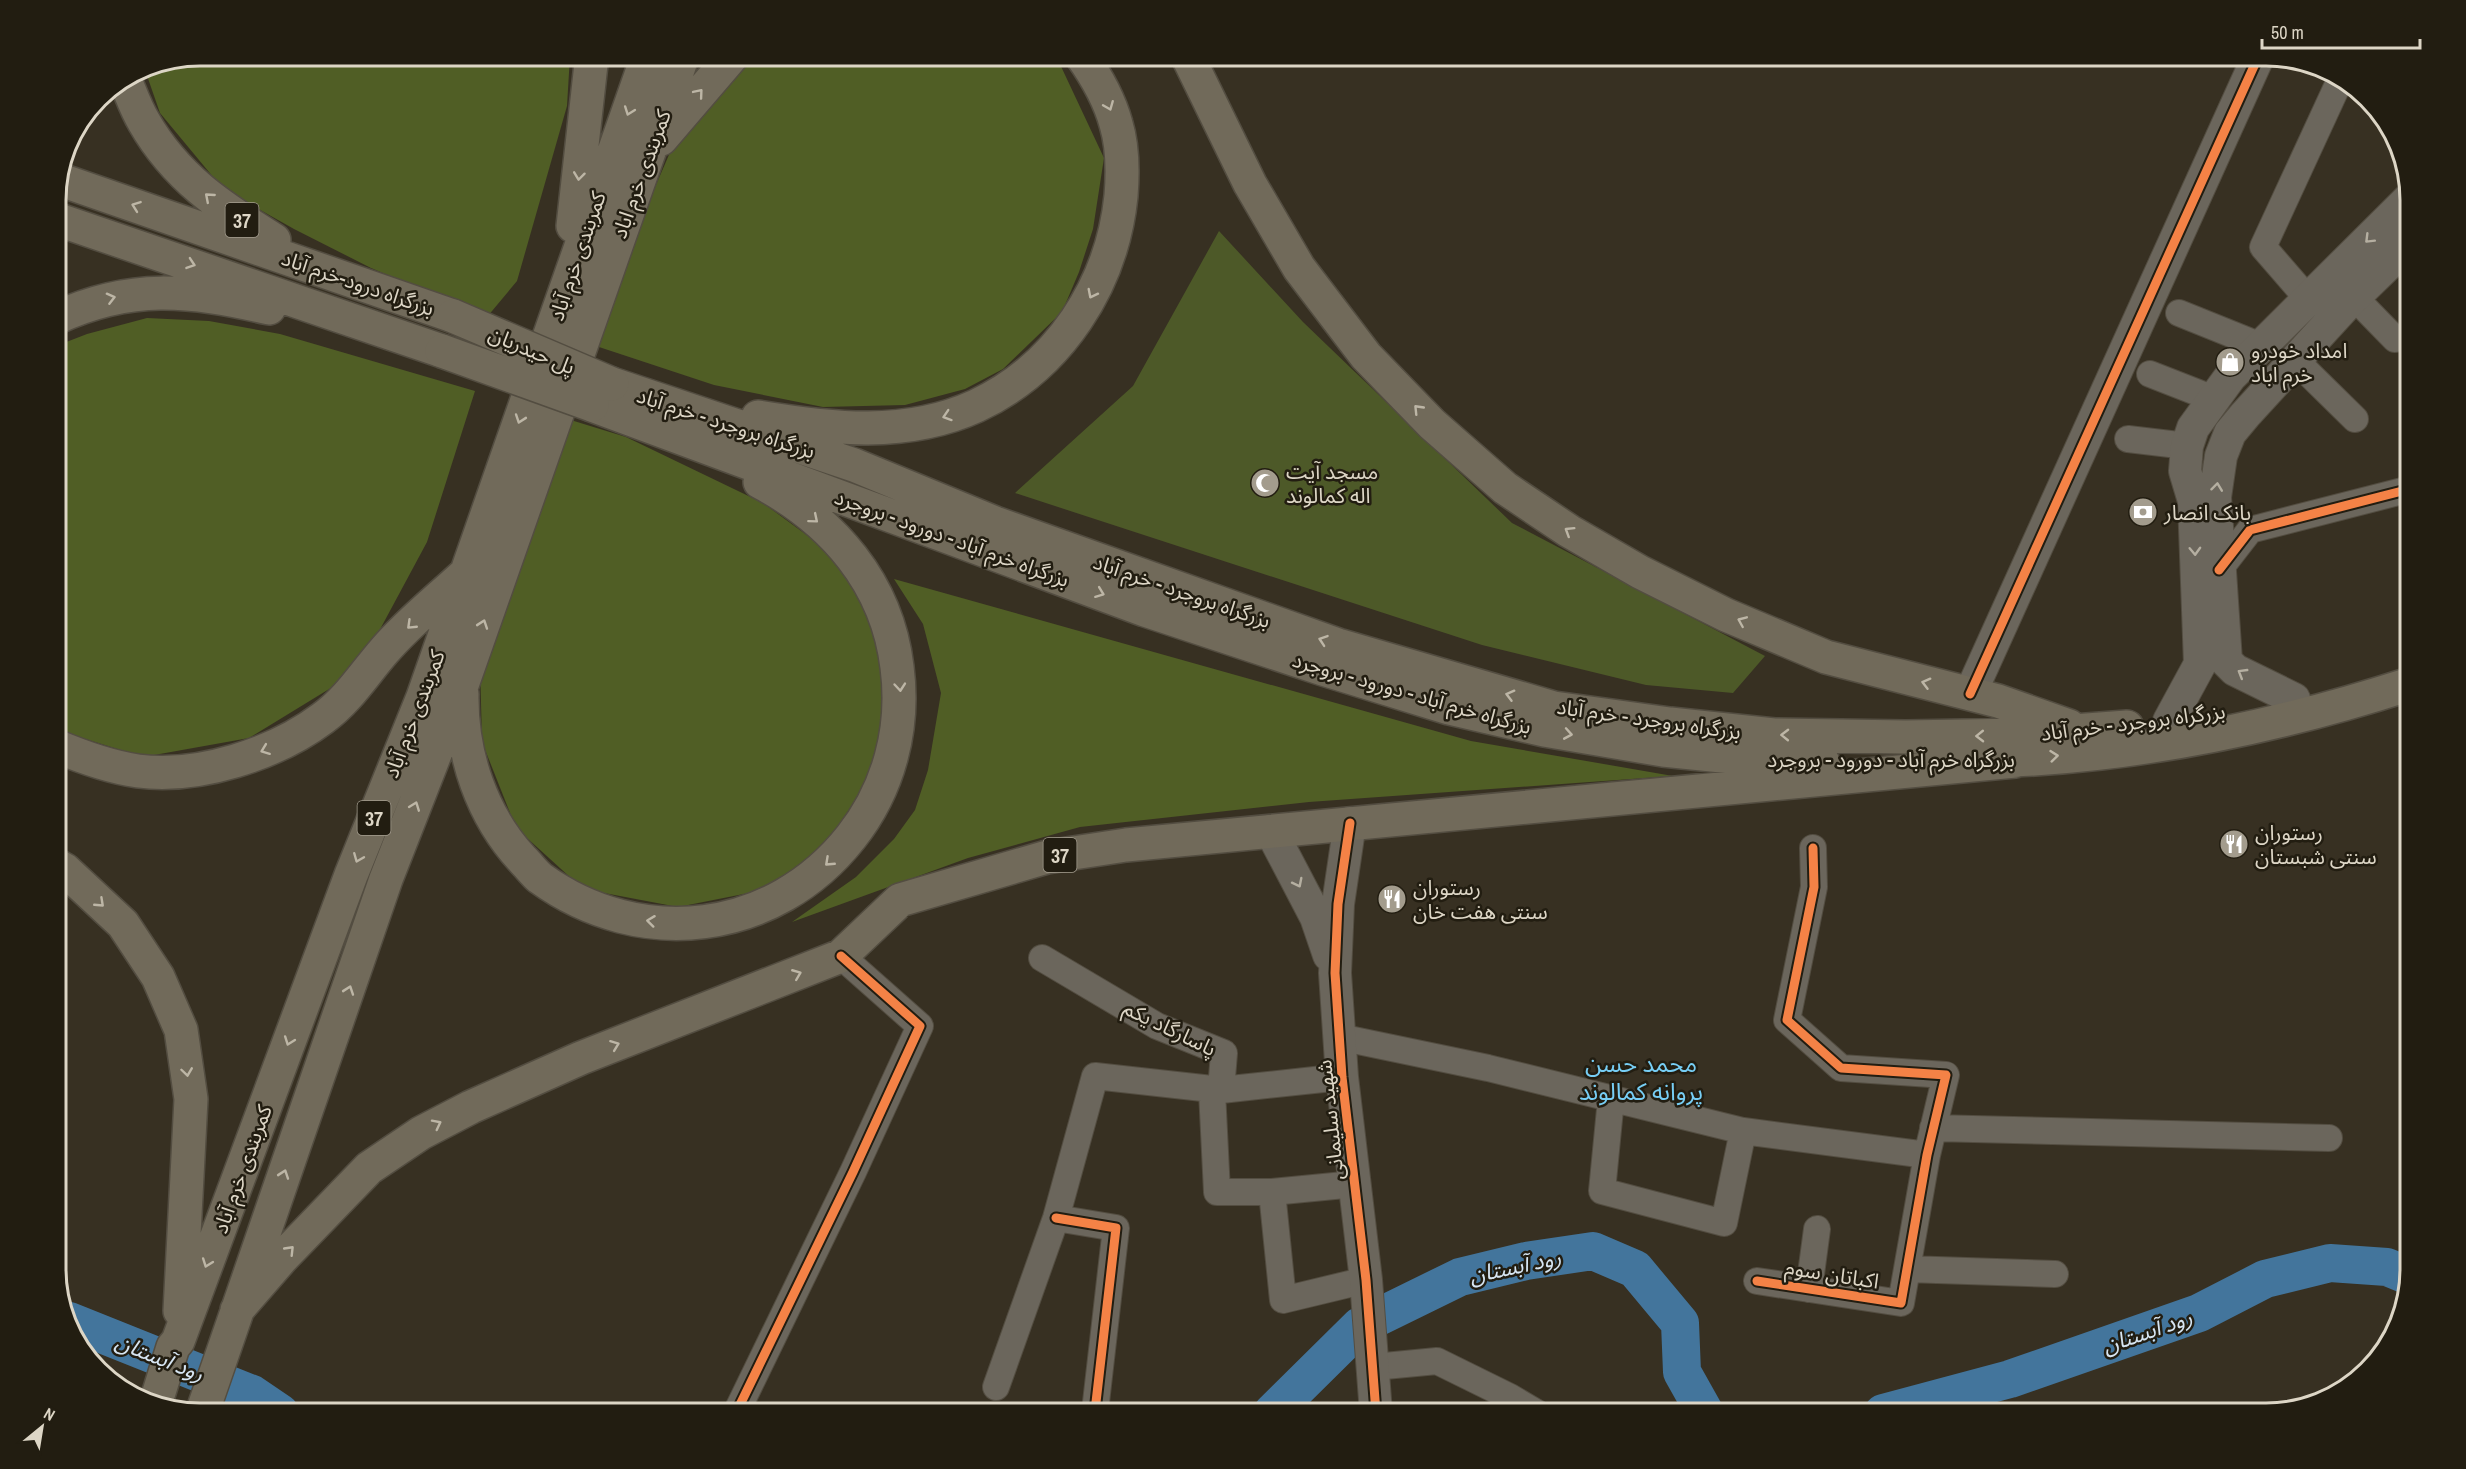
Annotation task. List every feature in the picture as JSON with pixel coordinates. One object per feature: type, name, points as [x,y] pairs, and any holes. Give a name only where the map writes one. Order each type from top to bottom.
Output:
[{"type":"highway","name":"37","points":[[566,285],[591,66]]},
{"type":"highway","name":"کمربندی خرم آباد","points":[[158,1396],[351,875],[423,697],[644,66]]},
{"type":"highway","name":"کمربندی خرم اباد","points":[[599,292],[679,66]]},
{"type":"highway","name":"37","points":[[599,292],[649,154],[724,66]]},
{"type":"highway","name":"37","points":[[644,396],[761,417],[859,430],[905,426],[940,418],[975,407],[1009,388],[1051,353],[1083,313],[1103,274],[1118,226],[1123,168],[1116,124],[1098,79],[1088,66]]},
{"type":"highway","points":[[1192,66],[1250,184],[1299,267],[1366,356],[1432,424],[1505,488],[1569,531],[1620,560],[1726,615],[1826,657],[1998,701],[2082,730]]},
{"type":"highway","name":"37","points":[[128,87],[144,122],[174,165],[214,202],[285,248],[410,301]]},
{"type":"highway","name":"بزرگراه درود-خرم آباد","points":[[67,182],[453,316]]},
{"type":"highway","name":"بزرگراه درود-خرم آباد","points":[[66,222],[442,351]]},
{"type":"highway","points":[[66,313],[86,304],[157,291],[193,294],[261,306],[405,338]]},
{"type":"highway","name":"کمربندی خرم آباد","points":[[205,1403],[386,879],[462,685],[599,292]]},
{"type":"highway","name":"پل حیدریان","points":[[453,316],[606,401]]},
{"type":"highway","name":"پل حیدریان","points":[[442,351],[606,401]]},
{"type":"highway","name":"بزرگراه بروجرد - خرم آباد","points":[[606,401],[644,396],[854,465],[995,524],[1338,645],[1554,708],[1774,735],[1929,737],[2021,735],[2169,721],[2294,699],[2400,673]]},
{"type":"highway","points":[[462,685],[466,749],[481,797],[507,842],[539,877],[581,902],[631,919],[680,925],[728,919],[766,906],[804,885],[834,859],[865,820],[881,789],[897,738],[901,694],[895,645],[884,609],[860,567],[832,534],[801,507],[762,483],[606,401]]},
{"type":"highway","name":"بزرگراه خرم آباد - دورود - بروجرد","points":[[606,401],[1145,610],[1323,669],[1449,708],[1566,733],[1663,750],[1761,760],[1894,764],[2015,761],[2124,749],[2244,730],[2400,687]]},
{"type":"highway","points":[[66,750],[97,762],[139,771],[180,771],[221,764],[262,752],[292,738],[324,717],[352,691],[385,650],[468,570]]},
{"type":"highway","name":"37","points":[[237,1310],[282,1258],[369,1168],[421,1132],[572,1062],[841,956],[900,900],[1047,857],[1092,850],[1350,823],[2015,761]]},
{"type":"highway","points":[[66,871],[123,924],[158,977],[181,1030],[191,1099],[176,1344]]},
{"type":"street","points":[[1970,694],[2254,66]]},
{"type":"street","points":[[2337,87],[2263,247],[2316,292],[2350,301],[2395,339]]},
{"type":"street","points":[[2169,721],[2200,664],[2194,501],[2185,471],[2187,446],[2193,428],[2230,377],[2400,208]]},
{"type":"street","points":[[2294,699],[2244,674],[2226,661],[2215,496],[2221,456],[2230,434],[2295,360],[2350,301],[2400,253]]},
{"type":"street","points":[[2179,314],[2261,346]]},
{"type":"street","points":[[2295,360],[2355,419]]},
{"type":"street","points":[[2150,374],[2214,399]]},
{"type":"street","points":[[2128,439],[2187,446]]},
{"type":"street","points":[[2219,570],[2250,530],[2400,492]]},
{"type":"street","name":"شهید سلیمانی","points":[[1350,823],[1338,904],[1335,973],[1342,1077],[1366,1280],[1376,1403]]},
{"type":"street","name":"شهید سلیمانی","points":[[1271,831],[1316,917],[1335,973]]},
{"type":"street","points":[[1813,848],[1814,887],[1787,1020],[1841,1068],[1946,1076],[1927,1155],[1907,1269],[2055,1274]]},
{"type":"street","points":[[741,1403],[854,1172],[920,1026],[841,956]]},
{"type":"street","name":"پاسارگاد یکم","points":[[1042,958],[1157,1026],[1224,1053],[1217,1091]]},
{"type":"street","points":[[1339,1036],[1488,1068],[1743,1131],[1927,1155]]},
{"type":"street","points":[[996,1387],[1056,1218],[1095,1076],[1217,1091],[1342,1077]]},
{"type":"street","points":[[1217,1091],[1217,1192],[1272,1192],[1355,1184]]},
{"type":"street","points":[[1611,1099],[1602,1191],[1724,1223],[1743,1131]]},
{"type":"street","points":[[1933,1128],[2329,1138]]},
{"type":"street","points":[[1272,1192],[1283,1300],[1366,1280]]},
{"type":"street","points":[[1056,1218],[1116,1228],[1096,1403]]},
{"type":"street","points":[[1809,1289],[1818,1229]]},
{"type":"street","name":"اکباتان سوم","points":[[1757,1281],[1901,1303],[1907,1269]]},
{"type":"street","points":[[1374,1366],[1437,1361],[1520,1403]]},
{"type":"green space","points":[[191,66],[569,66],[567,106],[517,281],[487,317],[371,268],[294,229],[223,189],[160,113],[147,77]]},
{"type":"green space","points":[[735,66],[1061,66],[1104,158],[1093,229],[1079,272],[1062,312],[1003,369],[965,389],[905,405],[823,407],[714,385],[599,347],[598,333],[630,245],[681,127]]},
{"type":"green space","points":[[1219,231],[1303,322],[1512,523],[1765,656],[1733,693],[1646,685],[1482,645],[1015,493],[1133,386]]},
{"type":"green space","points":[[147,318],[209,321],[280,334],[475,391],[427,542],[377,635],[339,683],[249,738],[143,757],[66,733],[66,342]]},
{"type":"green space","points":[[561,417],[626,437],[763,503],[819,544],[848,573],[866,612],[879,646],[883,689],[883,733],[867,782],[821,852],[764,890],[678,907],[583,889],[516,828],[482,742],[480,663]]},
{"type":"green space","points":[[894,579],[1471,741],[1673,776],[1309,802],[1080,827],[968,858],[792,922],[856,877],[894,839],[915,810],[928,770],[941,693],[923,624]]},
{"type":"waterway","name":"رود آبستان","points":[[1282,1403],[1360,1326],[1460,1277],[1526,1261],[1593,1251],[1635,1269],[1680,1323],[1682,1372],[1699,1403]]},
{"type":"waterway","name":"رود آبستان","points":[[1920,1403],[2010,1379],[2199,1313],[2265,1279],[2330,1263],[2387,1267],[2400,1272]]},
{"type":"waterway","name":"رود آبستان","points":[[79,1325],[252,1394],[265,1403]]},
{"type":"cycle path","points":[[1970,694],[2254,66]]},
{"type":"cycle path","points":[[2219,570],[2250,530],[2400,492]]},
{"type":"cycle path","points":[[1350,823],[1338,904],[1335,973],[1342,1077],[1366,1280],[1375,1403]]},
{"type":"cycle path","points":[[1757,1281],[1901,1303],[1927,1155],[1946,1075],[1841,1068],[1787,1020],[1814,887],[1813,848]]},
{"type":"cycle path","points":[[741,1403],[853,1172],[920,1026],[841,956]]},
{"type":"cycle path","points":[[1056,1218],[1116,1228],[1096,1403]]},
{"type":"place","name":"امداد خودرو خرم اباد","points":[[2230,362]]},
{"type":"place","name":"مسجد آیت اله کمالوند","points":[[1265,483]]},
{"type":"place","name":"بانک انصار","points":[[2143,512]]},
{"type":"place","name":"رستوران سنتی شبستان","points":[[2234,844]]},
{"type":"place","name":"رستوران سنتی هفت خان","points":[[1392,899]]},
{"type":"district","name":"محمد حسن پروانه کمالوند","points":[[1641,1077]]}]
